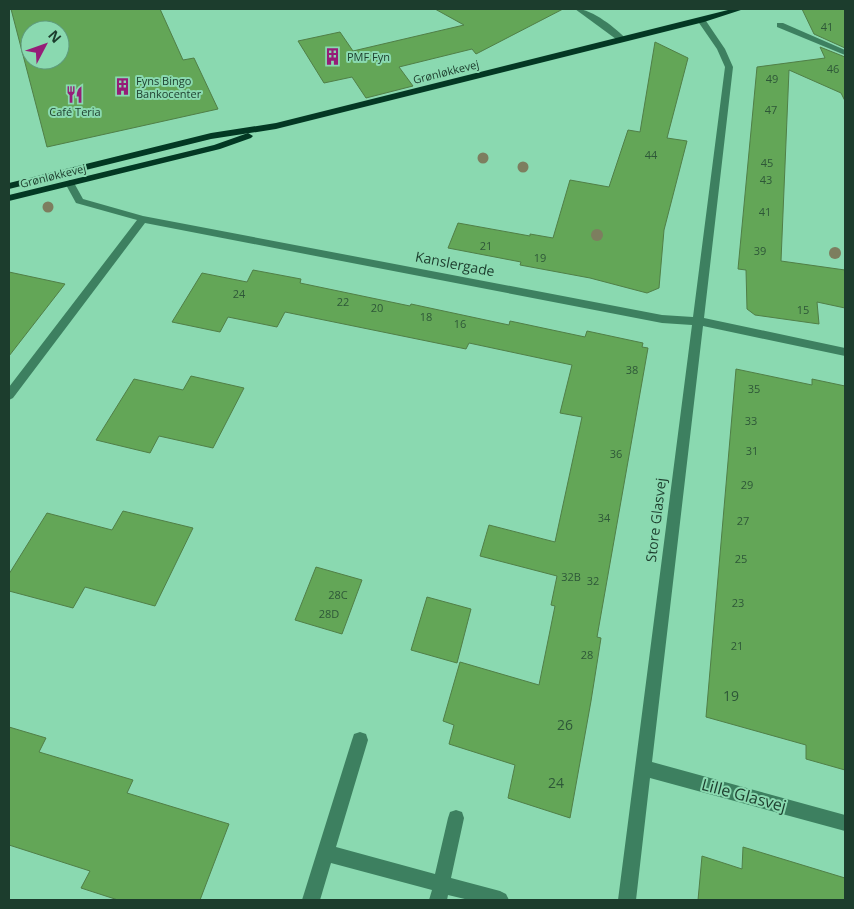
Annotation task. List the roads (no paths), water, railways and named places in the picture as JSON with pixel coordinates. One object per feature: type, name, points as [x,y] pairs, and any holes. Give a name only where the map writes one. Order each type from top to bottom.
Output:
[{"type":"main road","points":[[701,20],[740,9]]},
{"type":"main road","name":"Grønløkkevej","points":[[9,198],[217,146],[276,126],[701,20]]},
{"type":"main road","name":"Grønløkkevej","points":[[9,186],[211,136],[276,126]]},
{"type":"street","points":[[579,9],[589,14],[622,40]]},
{"type":"street","points":[[589,14],[600,9]]},
{"type":"street","name":"Store Glasvej","points":[[627,900],[729,67],[701,20]]},
{"type":"street","points":[[780,25],[845,52]]},
{"type":"street","name":"Kanslergade","points":[[70,183],[79,201],[143,219],[652,317],[698,321],[845,352]]},
{"type":"street","points":[[9,395],[143,219]]},
{"type":"street","points":[[311,900],[360,740]]},
{"type":"street","name":"Lille Glasvej","points":[[643,768],[845,823]]},
{"type":"street","points":[[439,892],[456,818]]},
{"type":"street","points":[[326,853],[439,892],[500,900]]},
{"type":"place","name":"PMF Fyn","points":[[333,57]]},
{"type":"place","name":"Fyns Bingo Bankocenter","points":[[122,87]]},
{"type":"place","name":"Café Teria","points":[[75,94]]}]
